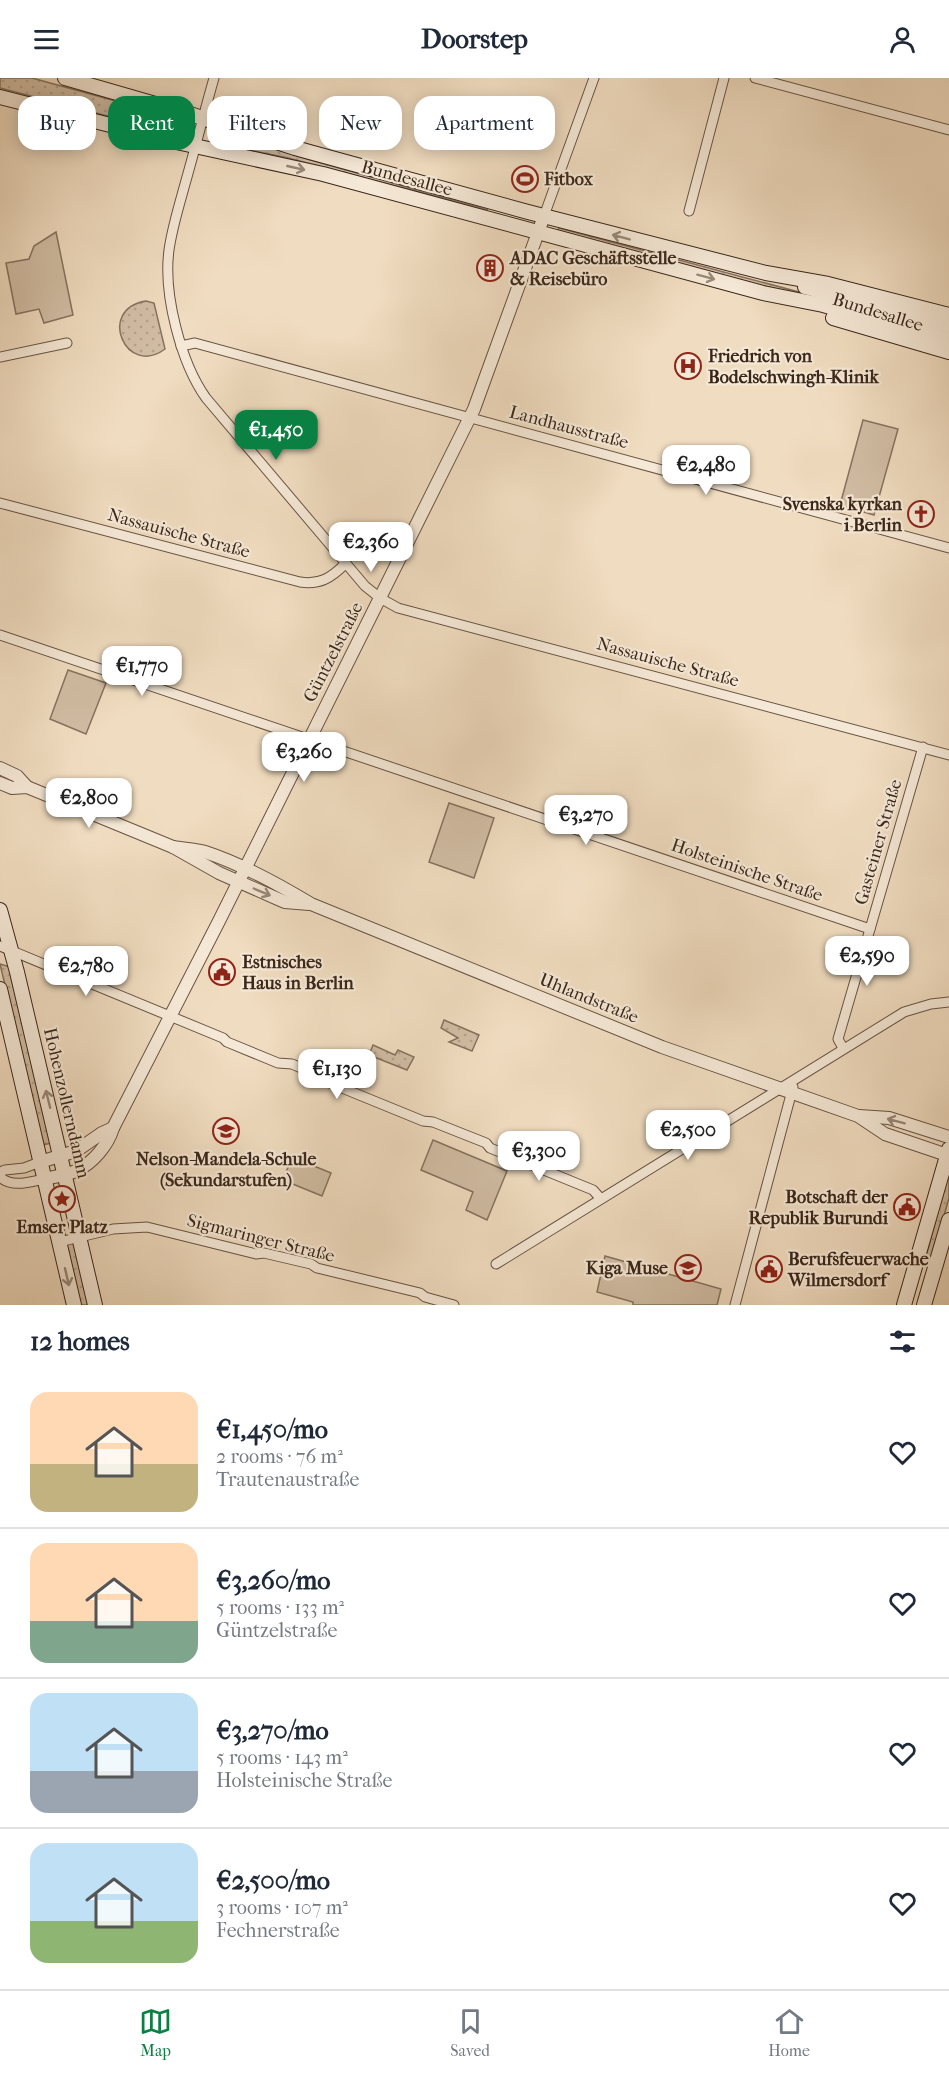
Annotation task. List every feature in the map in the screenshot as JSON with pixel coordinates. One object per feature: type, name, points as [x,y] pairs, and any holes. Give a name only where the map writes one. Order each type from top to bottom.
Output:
[{"type":"main road","name":"Bundesallee","points":[[65,78],[203,118],[286,146],[495,203],[766,273],[828,284],[949,315]]},
{"type":"main road","name":"Bundesallee","points":[[0,97],[108,124]]},
{"type":"main road","name":"Bundesallee","points":[[195,146],[324,174],[763,293],[823,305],[949,340]]},
{"type":"main road","points":[[490,219],[495,203]]},
{"type":"main road","name":"Bundesallee","points":[[766,273],[824,293],[949,326]]},
{"type":"main road","name":"Bundesallee","points":[[763,293],[821,314],[949,352]]},
{"type":"main road","name":"Hohenzollerndamm","points":[[0,910],[6,949],[62,1156],[95,1305]]},
{"type":"main road","points":[[0,989],[74,1305]]},
{"type":"main road","points":[[904,1305],[948,1153]]},
{"type":"main road","points":[[924,1305],[949,1220]]},
{"type":"street","name":"Nassauische Straße","points":[[195,146],[214,78]]},
{"type":"street","name":"Güntzelstraße","points":[[44,1179],[80,1169],[110,1140],[113,1128],[171,1017],[470,417],[594,78]]},
{"type":"street","points":[[688,211],[724,78]]},
{"type":"street","points":[[755,78],[949,130]]},
{"type":"street","name":"Nassauische Straße","points":[[194,150],[173,228],[168,262],[168,281],[174,315],[190,372],[206,398],[345,564],[365,586],[380,598],[393,606],[428,616],[949,754]]},
{"type":"street","points":[[0,357],[67,343]]},
{"type":"street","name":"Landhausstraße","points":[[181,346],[195,343],[949,548]]},
{"type":"street","name":"Nassauische Straße","points":[[0,503],[300,582],[322,582],[345,564]]},
{"type":"street","name":"Holsteinische Straße","points":[[0,635],[870,929]]},
{"type":"street","name":"Gasteiner Straße","points":[[843,1048],[838,1039],[923,747]]},
{"type":"street","name":"Uhlandstraße","points":[[0,768],[17,776],[27,787],[173,847],[194,861],[238,882],[285,902],[311,904]]},
{"type":"street","name":"Uhlandstraße","points":[[0,783],[12,788],[27,787]]},
{"type":"street","name":"Uhlandstraße","points":[[173,847],[205,852],[245,868],[291,891],[311,904],[653,1044],[858,1116],[885,1134],[948,1153]]},
{"type":"street","points":[[6,949],[275,1062],[292,1064],[326,1081],[423,1121],[433,1122],[486,1143],[490,1148],[593,1190],[601,1199]]},
{"type":"street","points":[[496,1264],[785,1090],[795,1079],[904,1012],[931,1004],[949,1002]]},
{"type":"street","points":[[735,1305],[785,1090]]},
{"type":"street","name":"Uhlandstraße","points":[[858,1116],[889,1118],[949,1137]]},
{"type":"street","points":[[44,1179],[16,1183],[4,1181],[0,1175],[5,1170],[24,1168],[81,1149],[102,1133],[113,1128]]},
{"type":"street","name":"Sigmaringer Straße","points":[[59,1242],[113,1229],[147,1227],[256,1254],[264,1253],[311,1264],[317,1268],[420,1293],[425,1298],[448,1304]]},
{"type":"shaded area","points":[[0,78],[32,78],[108,99],[108,116],[96,113],[96,96],[31,96],[0,88]]},
{"type":"shaded area","points":[[249,150],[278,150],[488,210]]},
{"type":"shaded area","points":[[559,228],[949,332],[949,335],[557,231]]},
{"type":"shaded area","points":[[56,232],[73,315],[44,323],[39,309],[16,314],[6,263],[29,259],[34,246]]},
{"type":"shaded area","points":[[146,301],[154,303],[165,349],[151,356],[139,355],[129,349],[122,339],[120,327],[122,316],[131,307]]},
{"type":"shaded area","points":[[863,420],[898,429],[874,515],[840,505]]},
{"type":"shaded area","points":[[68,670],[106,683],[86,734],[50,719]]},
{"type":"shaded area","points":[[449,803],[494,818],[474,878],[429,862]]},
{"type":"shaded area","points":[[0,964],[10,967],[51,1143],[43,1145]]},
{"type":"shaded area","points":[[444,1020],[479,1035],[472,1051],[449,1042],[458,1038],[441,1028]]},
{"type":"shaded area","points":[[373,1045],[395,1055],[398,1050],[414,1057],[407,1070],[369,1055]]},
{"type":"shaded area","points":[[433,1140],[507,1171],[487,1220],[466,1210],[473,1192],[421,1170]]},
{"type":"shaded area","points":[[292,1157],[331,1173],[322,1196],[283,1180]]},
{"type":"shaded area","points":[[947,1178],[949,1179],[949,1198],[931,1262],[925,1260]]},
{"type":"shaded area","points":[[74,1242],[89,1305],[80,1305],[66,1244]]},
{"type":"shaded area","points":[[605,1256],[721,1289],[717,1305],[633,1305],[633,1302],[597,1292]]},
{"type":"place","name":"Fitbox","points":[[525,179]]},
{"type":"place","name":"ADAC Geschäftsstelle & Reisebüro","points":[[490,268]]},
{"type":"place","name":"Friedrich von Bodelschwingh-Klinik","points":[[688,366]]},
{"type":"place","name":"Svenska kyrkan i Berlin","points":[[921,514]]},
{"type":"place","name":"Estnisches Haus in Berlin","points":[[222,972]]},
{"type":"place","name":"Nelson-Mandela-Schule (Sekundarstufen)","points":[[226,1131]]},
{"type":"place","name":"Emser Platz","points":[[62,1199]]},
{"type":"place","name":"Botschaft der Republik Burundi","points":[[907,1207]]},
{"type":"place","name":"Kiga Muse","points":[[688,1268]]},
{"type":"place","name":"Berufsfeuerwache Wilmersdorf","points":[[769,1269]]}]
